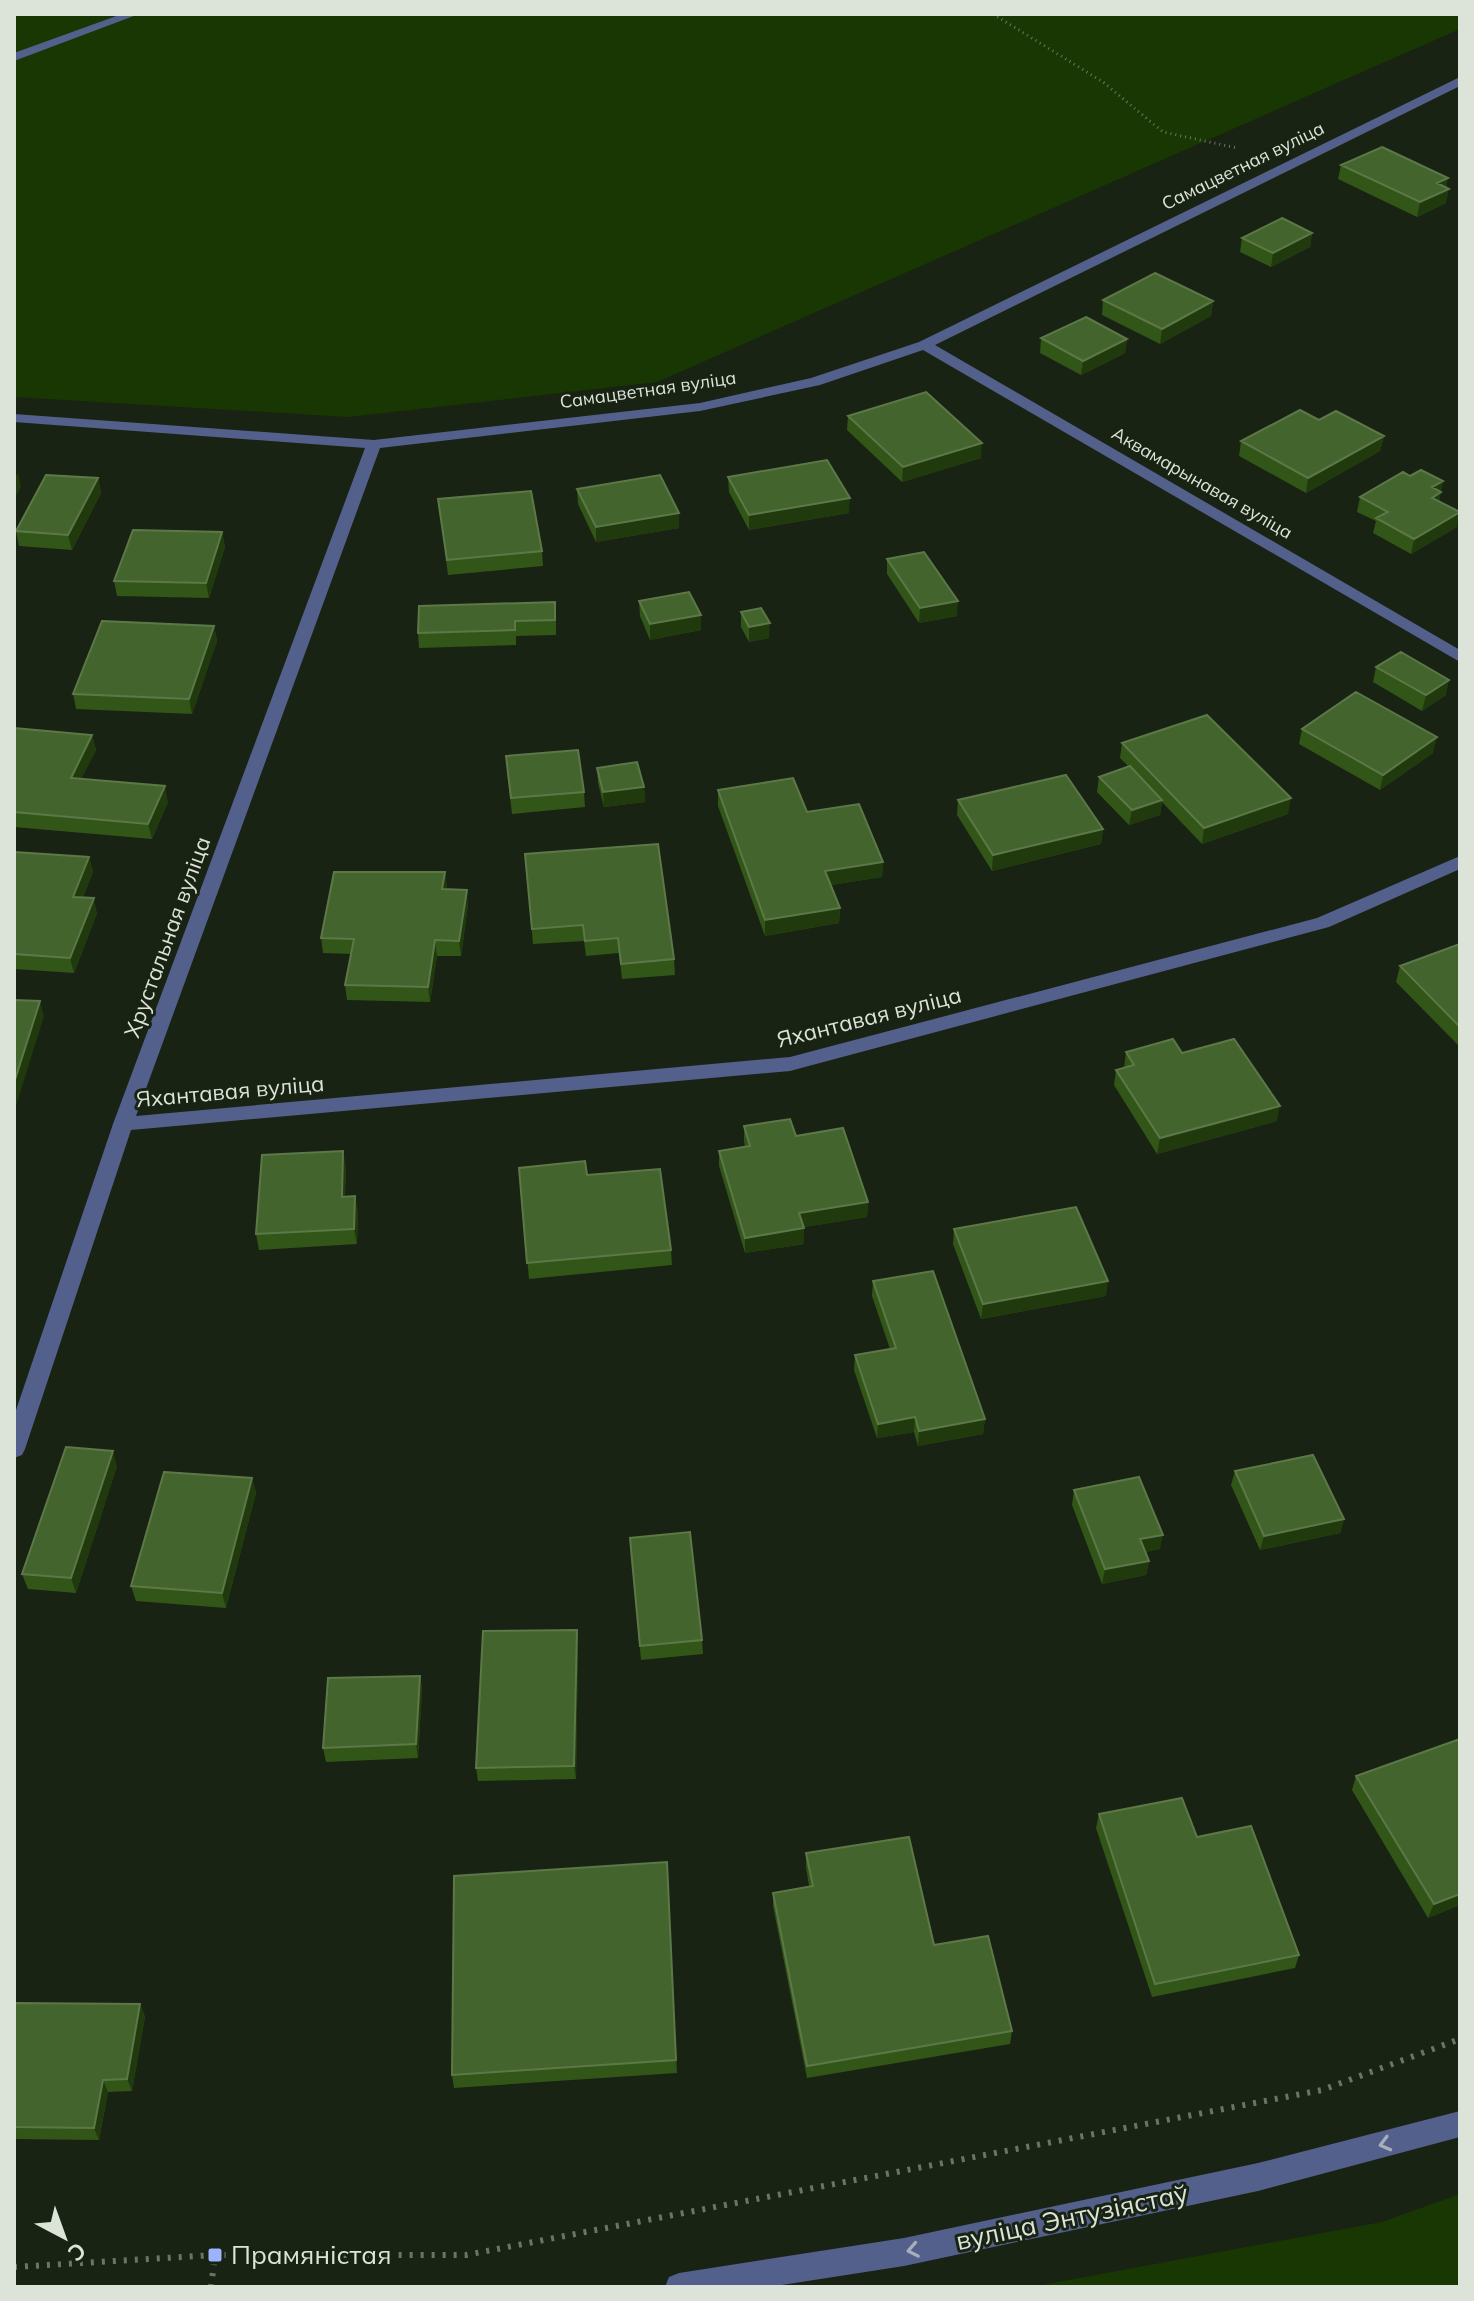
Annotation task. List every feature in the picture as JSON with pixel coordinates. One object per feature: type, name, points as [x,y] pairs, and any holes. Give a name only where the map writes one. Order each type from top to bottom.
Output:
[{"type":"street","points":[[14,57],[133,14]]},
{"type":"street","name":"Самацветная вуліца","points":[[14,418],[374,444],[700,407],[815,382],[924,345],[1460,81]]},
{"type":"street","name":"Аквамарынавая вуліца","points":[[924,345],[1460,657]]},
{"type":"street","name":"Хрустальная вуліца","points":[[14,1449],[123,1124],[374,444]]},
{"type":"street","name":"Яхантавая вуліца","points":[[123,1124],[790,1064],[1323,923],[1460,862]]},
{"type":"street","name":"вуліца Энтузіястаў","points":[[679,2287],[904,2252],[1258,2177],[1460,2124]]},
{"type":"path","points":[[993,14],[1103,82],[1163,132],[1297,162]]},
{"type":"path","points":[[14,2267],[215,2255],[466,2255],[1322,2090],[1460,2039]]},
{"type":"path","points":[[211,2287],[215,2255]]},
{"type":"green space","points":[[14,14],[1460,14],[1460,29],[657,382],[348,417],[14,397]]},
{"type":"green space","points":[[1460,2194],[1460,2287],[1031,2287],[1382,2222]]},
{"type":"building","points":[[1382,147],[1448,178],[1437,183],[1449,189],[1420,202],[1341,165]]},
{"type":"building","points":[[1282,218],[1312,233],[1273,253],[1242,238]]},
{"type":"building","points":[[1155,273],[1213,301],[1162,329],[1103,300]]},
{"type":"building","points":[[1086,317],[1127,339],[1083,361],[1041,338]]},
{"type":"building","points":[[926,392],[982,443],[903,467],[848,416]]},
{"type":"building","points":[[1300,410],[1319,420],[1336,411],[1384,436],[1308,478],[1241,441]]},
{"type":"building","points":[[827,460],[850,498],[749,515],[728,477]]},
{"type":"building","points":[[1421,470],[1443,481],[1432,487],[1441,492],[1432,498],[1460,512],[1414,539],[1376,518],[1388,512],[1360,497],[1403,472],[1410,476]]},
{"type":"building","points":[[46,475],[98,478],[68,535],[16,531]]},
{"type":"building","points":[[660,475],[679,513],[596,527],[577,489]]},
{"type":"building","points":[[531,491],[542,551],[447,560],[438,499]]},
{"type":"building","points":[[133,530],[222,532],[206,583],[114,581]]},
{"type":"building","points":[[924,552],[958,601],[920,608],[887,559]]},
{"type":"building","points":[[689,592],[701,615],[650,624],[639,601]]},
{"type":"building","points":[[555,602],[555,620],[515,621],[515,630],[418,633],[419,606]]},
{"type":"building","points":[[761,608],[770,623],[749,627],[741,612]]},
{"type":"building","points":[[102,621],[214,626],[189,699],[73,694]]},
{"type":"building","points":[[1401,652],[1449,680],[1426,695],[1376,667]]},
{"type":"building","points":[[1356,692],[1437,737],[1383,775],[1302,729]]},
{"type":"building","points":[[1207,715],[1291,798],[1204,828],[1122,743]]},
{"type":"building","points":[[14,728],[92,735],[71,778],[165,786],[148,824],[14,812]]},
{"type":"building","points":[[578,750],[584,792],[511,798],[506,756]]},
{"type":"building","points":[[637,762],[644,787],[603,792],[597,768]]},
{"type":"building","points":[[1130,766],[1162,800],[1132,810],[1099,777]]},
{"type":"building","points":[[1066,775],[1103,829],[993,855],[958,800]]},
{"type":"building","points":[[793,778],[807,812],[859,804],[883,862],[825,871],[840,908],[765,920],[718,790]]},
{"type":"building","points":[[658,844],[674,959],[621,964],[618,938],[585,941],[583,925],[532,929],[525,854]]},
{"type":"building","points":[[14,852],[89,857],[73,897],[94,898],[70,958],[14,954]]},
{"type":"building","points":[[334,872],[445,872],[442,889],[467,890],[459,941],[435,940],[428,987],[345,985],[354,939],[321,938]]},
{"type":"building","points":[[1460,944],[1460,1027],[1400,966]]},
{"type":"building","points":[[14,1000],[40,1001],[14,1083]]},
{"type":"building","points":[[1173,1039],[1182,1053],[1234,1039],[1280,1106],[1160,1138],[1116,1070],[1134,1065],[1126,1052]]},
{"type":"building","points":[[790,1119],[796,1136],[843,1128],[868,1202],[799,1213],[804,1228],[745,1238],[719,1151],[750,1146],[744,1126]]},
{"type":"building","points":[[343,1151],[342,1197],[355,1196],[354,1229],[256,1234],[262,1155]]},
{"type":"building","points":[[585,1161],[587,1175],[660,1169],[671,1250],[527,1263],[519,1168]]},
{"type":"building","points":[[1076,1207],[1108,1281],[983,1304],[954,1229]]},
{"type":"building","points":[[933,1271],[985,1419],[919,1431],[915,1417],[878,1424],[855,1355],[896,1348],[873,1281]]},
{"type":"building","points":[[66,1447],[113,1451],[71,1578],[22,1574]]},
{"type":"building","points":[[1313,1455],[1344,1519],[1264,1536],[1235,1471]]},
{"type":"building","points":[[164,1472],[252,1478],[222,1593],[131,1586]]},
{"type":"building","points":[[1139,1477],[1163,1535],[1140,1539],[1149,1561],[1105,1569],[1074,1490]]},
{"type":"building","points":[[690,1532],[702,1640],[640,1646],[630,1538]]},
{"type":"building","points":[[577,1630],[574,1766],[476,1768],[483,1631]]},
{"type":"building","points":[[420,1676],[416,1744],[323,1748],[328,1678]]},
{"type":"building","points":[[1460,1739],[1460,1894],[1434,1904],[1356,1776]]},
{"type":"building","points":[[1182,1798],[1197,1837],[1251,1826],[1299,1955],[1155,1984],[1099,1814]]},
{"type":"building","points":[[909,1837],[934,1945],[988,1936],[1012,2031],[807,2066],[773,1893],[813,1886],[806,1853]]},
{"type":"building","points":[[667,1862],[676,2060],[452,2075],[454,1876]]},
{"type":"building","points":[[14,2003],[140,2004],[127,2079],[103,2080],[94,2128],[14,2127]]},
{"type":"place","name":"Прамяністая","points":[[215,2255]]}]
